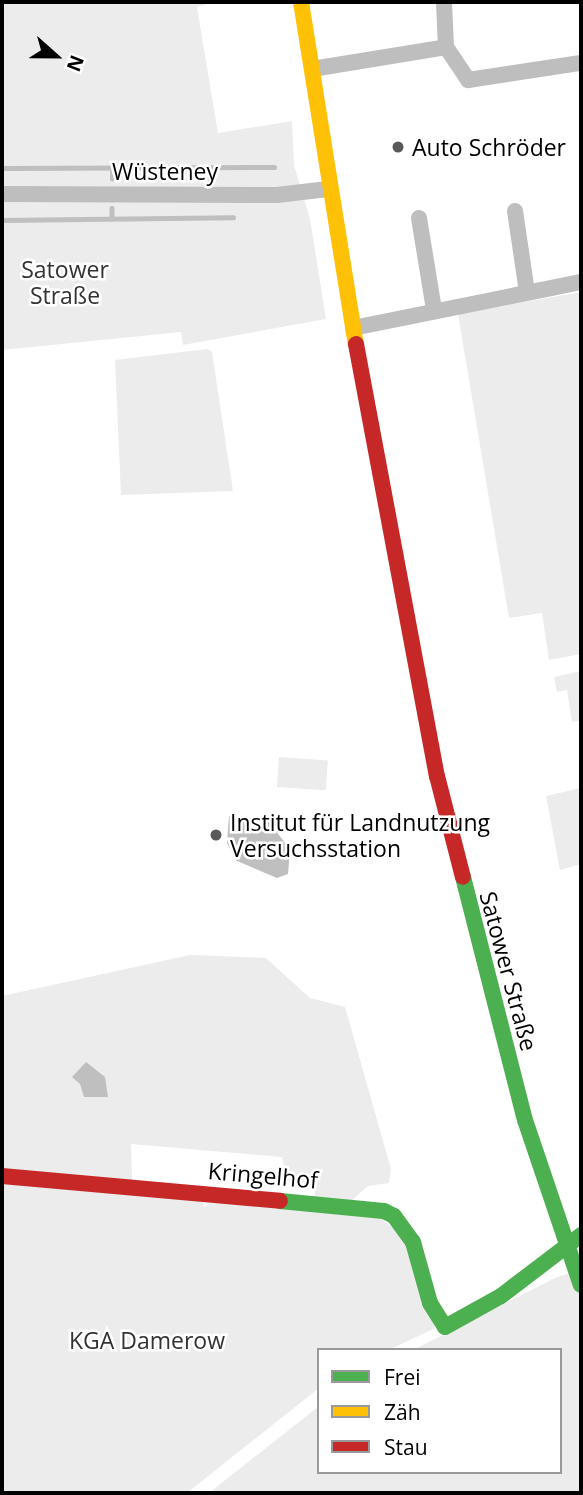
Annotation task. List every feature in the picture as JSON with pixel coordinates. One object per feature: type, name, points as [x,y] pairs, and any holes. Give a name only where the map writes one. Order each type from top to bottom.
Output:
[{"type":"main road","name":"Satower Straße","points":[[301,2],[328,189],[396,577],[455,857],[525,1120],[575,1240],[581,1285]]},
{"type":"main road","name":"Kringelhof","points":[[2,1176],[384,1211],[394,1216],[413,1242],[430,1303],[445,1327],[501,1296],[575,1240]]},
{"type":"street","points":[[444,2],[446,47],[468,80],[581,63]]},
{"type":"street","points":[[312,69],[446,47]]},
{"type":"street","name":"Wüsteney","points":[[2,194],[277,195],[328,189]]},
{"type":"street","points":[[515,211],[527,292]]},
{"type":"street","points":[[419,218],[434,310]]},
{"type":"street","points":[[353,328],[581,282]]},
{"type":"green space","points":[[2,2],[213,2],[197,7],[218,133],[292,121],[294,165],[310,219],[326,319],[183,345],[181,332],[2,350]]},
{"type":"green space","points":[[581,292],[581,654],[549,660],[542,613],[509,618],[458,314]]},
{"type":"green space","points":[[208,349],[212,352],[233,491],[121,495],[115,360]]},
{"type":"green space","points":[[581,671],[581,720],[572,722],[567,690],[557,692],[554,677]]},
{"type":"green space","points":[[279,757],[328,760],[326,790],[277,787]]},
{"type":"green space","points":[[581,788],[581,864],[560,870],[546,796]]},
{"type":"green space","points":[[190,955],[266,958],[310,998],[345,1007],[391,1169],[389,1183],[368,1186],[351,1201],[315,1198],[315,1184],[287,1180],[282,1157],[131,1144],[132,1182],[2,1171],[2,996]]},
{"type":"green space","name":"KGA Damerow","points":[[2,1183],[202,1199],[204,1207],[213,1202],[372,1213],[402,1234],[435,1328],[393,1348],[317,1348],[317,1390],[187,1493],[2,1493]]},
{"type":"green space","points":[[581,1269],[581,1493],[209,1493],[317,1408],[317,1474],[562,1474],[562,1348],[417,1348],[555,1278]]},
{"type":"shaded area","points":[[229,816],[267,820],[290,849],[288,874],[277,878],[237,861],[227,843]]},
{"type":"shaded area","points":[[86,1062],[105,1077],[108,1097],[84,1097],[80,1084],[72,1077]]},
{"type":"waterway","points":[[2,168],[274,167]]},
{"type":"waterway","points":[[112,170],[112,179]]},
{"type":"waterway","points":[[210,170],[210,180]]},
{"type":"waterway","points":[[112,208],[112,218]]},
{"type":"waterway","points":[[2,220],[233,217]]},
{"type":"traffic: fast","points":[[463,877],[525,1120],[581,1285]]},
{"type":"traffic: fast","points":[[280,1201],[384,1211],[394,1216],[413,1242],[430,1303],[445,1327],[501,1296],[581,1235]]},
{"type":"traffic: slow","points":[[301,2],[356,344]]},
{"type":"traffic: jam","points":[[356,344],[437,776],[463,877]]},
{"type":"traffic: jam","points":[[2,1176],[280,1201]]},
{"type":"place","name":"Auto Schröder","points":[[398,147]]},
{"type":"place","name":"Institut für Landnutzung Versuchsstation","points":[[216,835]]}]
